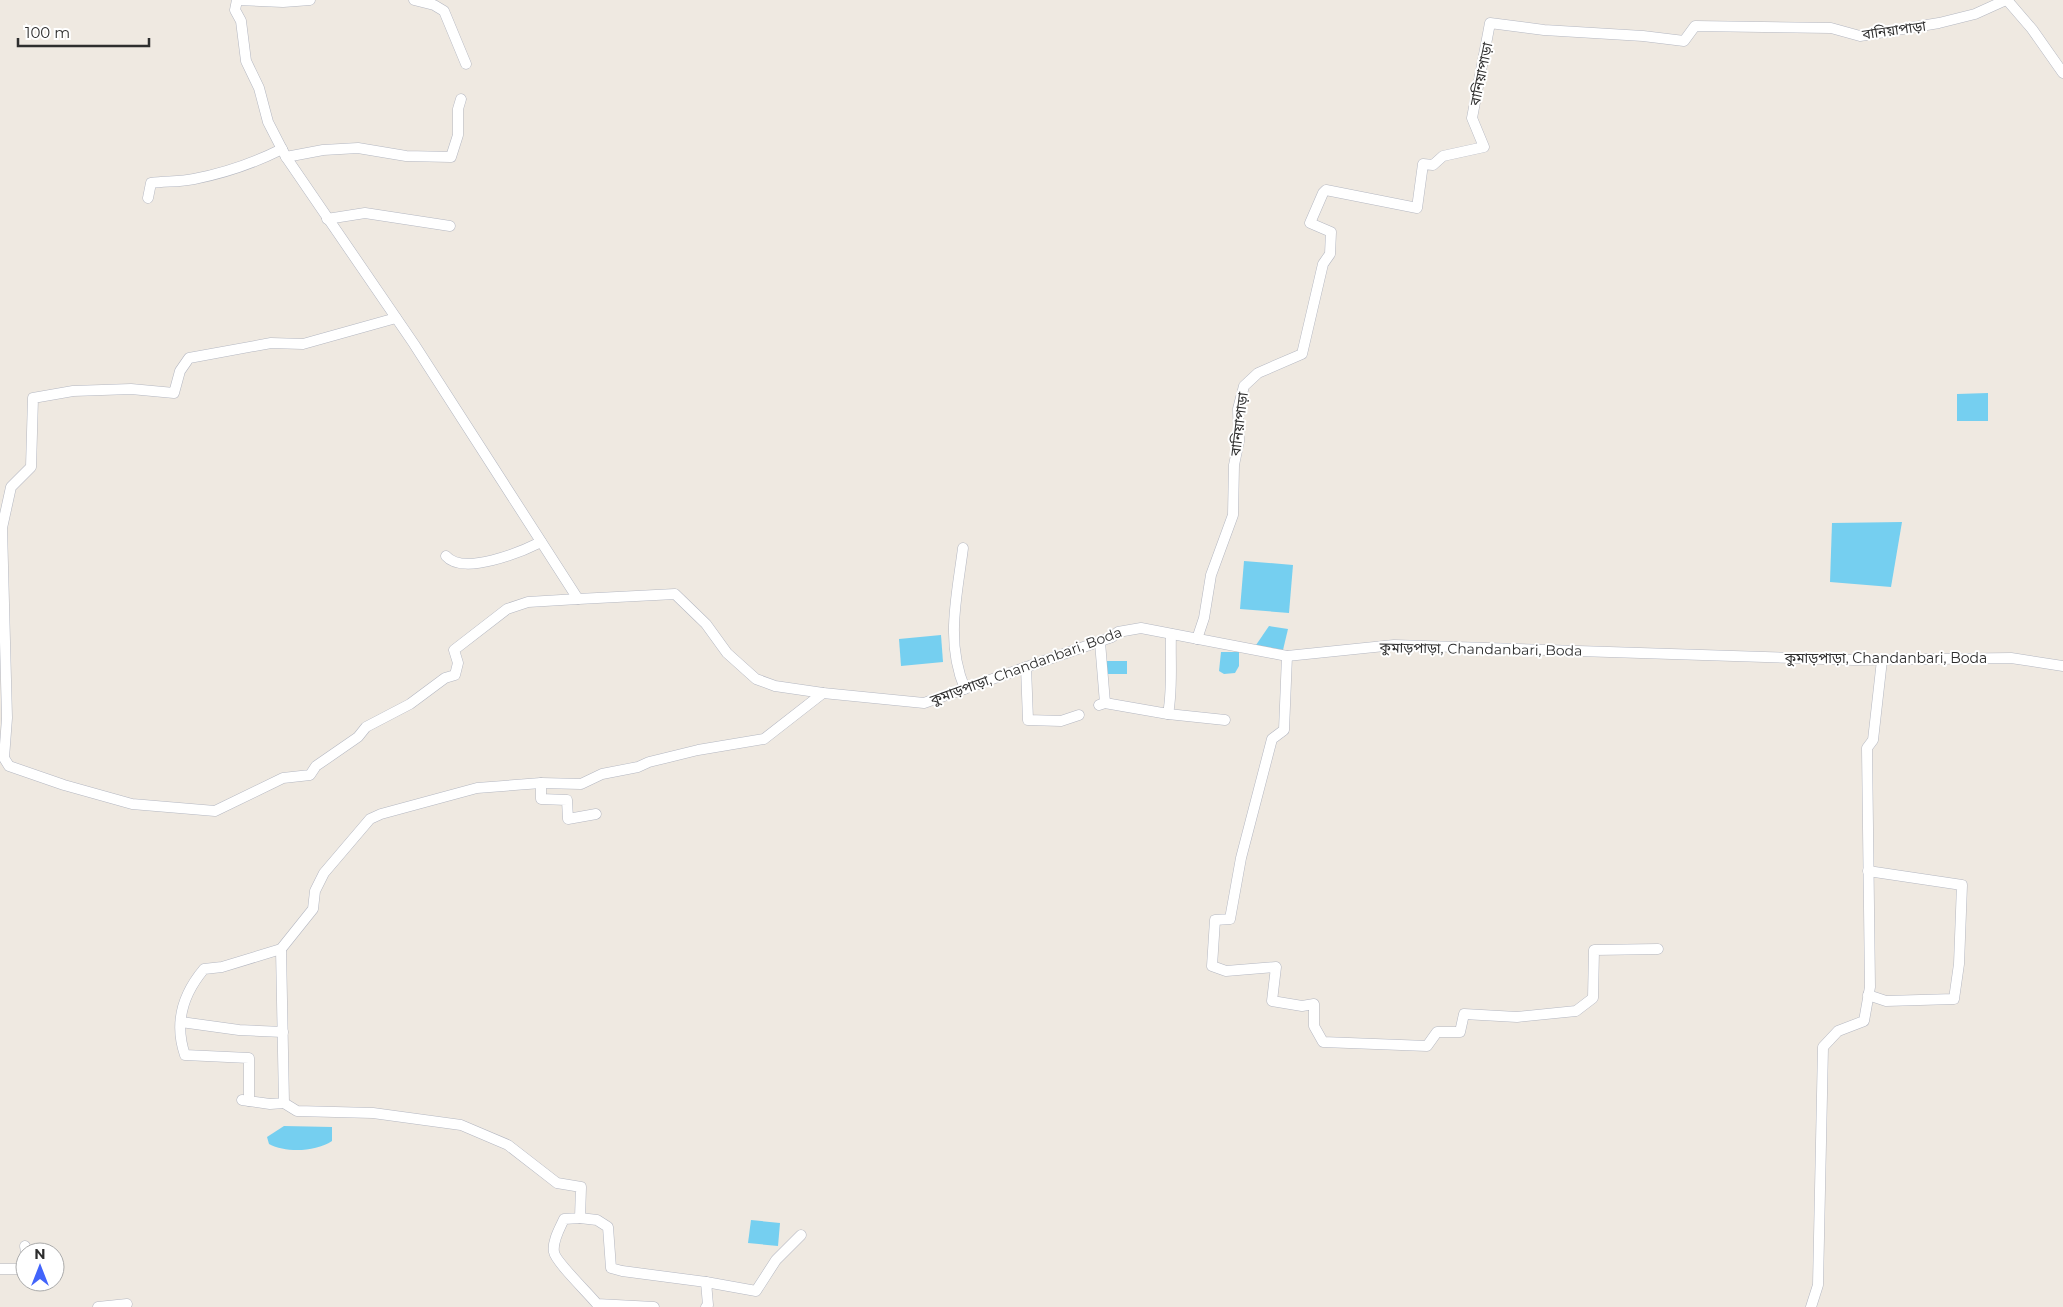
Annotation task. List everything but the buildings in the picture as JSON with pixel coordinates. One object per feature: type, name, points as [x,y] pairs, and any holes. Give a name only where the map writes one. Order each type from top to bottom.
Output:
[{"type":"street","points":[[322,0],[237,0],[235,10],[241,21],[246,61],[259,88],[268,122],[284,153],[396,318],[578,599]]},
{"type":"street","points":[[414,0],[434,4],[444,11],[466,64]]},
{"type":"street","points":[[2007,0],[2032,29],[2063,73]]},
{"type":"street","name":"বানিয়াপাড়া","points":[[1197,639],[1204,618],[1211,575],[1233,515],[1234,465],[1239,441],[1238,409],[1244,386],[1258,373],[1302,354],[1324,264],[1330,254],[1331,232],[1310,223],[1324,193],[1326,190],[1418,208],[1423,164],[1433,165],[1443,156],[1484,147],[1472,118],[1490,23],[1544,30],[1642,36],[1684,41],[1695,26],[1831,28],[1860,36],[1940,23],[1975,14],[2007,0]]},
{"type":"street","points":[[148,198],[151,183],[191,180],[284,153],[358,148],[406,156],[451,157],[458,135],[458,109],[461,99]]},
{"type":"street","points":[[327,219],[365,213],[450,226]]},
{"type":"street","points":[[2,758],[7,718],[1,549],[2,528],[11,487],[31,467],[33,398],[73,391],[131,389],[174,393],[180,371],[189,358],[271,343],[303,344],[396,318]]},
{"type":"street","points":[[446,556],[451,562],[465,565],[521,552],[541,542]]},
{"type":"street","points":[[963,548],[952,627],[955,662],[965,688]]},
{"type":"street","name":"কুমাড়পাড়া, Chandanbari, Boda","points":[[2,758],[9,766],[64,785],[132,804],[215,811],[283,778],[310,774],[316,766],[358,737],[366,727],[410,704],[432,686],[455,675],[458,663],[454,650],[507,609],[528,602],[675,594],[702,621],[727,653],[756,679],[775,686],[823,693],[924,703],[1100,642],[1118,632],[1141,628],[1287,656],[1394,645],[1882,660],[2011,658],[2063,666]]},
{"type":"street","points":[[1168,714],[1172,692],[1169,672],[1171,634]]},
{"type":"street","points":[[1100,642],[1102,704],[1225,720]]},
{"type":"street","points":[[1287,656],[1284,730],[1272,740],[1241,858],[1230,919],[1215,920],[1212,966],[1226,971],[1276,967],[1272,1001],[1302,1006],[1314,1004],[1314,1026],[1322,1042],[1427,1046],[1437,1032],[1460,1032],[1464,1014],[1517,1017],[1576,1011],[1593,998],[1594,950],[1658,949]]},
{"type":"street","points":[[1811,1307],[1818,1285],[1823,1047],[1838,1031],[1864,1021],[1868,995],[1867,748],[1873,740],[1882,660]]},
{"type":"street","points":[[1026,667],[1028,720],[1061,720],[1079,715]]},
{"type":"street","points":[[580,1218],[581,1187],[557,1183],[508,1146],[462,1125],[373,1113],[297,1111],[284,1103],[270,1104],[245,1100],[249,1058],[185,1055],[180,1041],[183,1000],[191,984],[204,969],[222,967],[281,949],[313,908],[314,891],[324,874],[370,819],[429,800],[477,788],[541,783],[581,784],[602,774],[638,767],[649,762],[698,750],[764,739],[823,693]]},
{"type":"street","points":[[541,783],[541,799],[567,800],[568,819],[596,814]]},
{"type":"street","points":[[1868,871],[1962,885],[1959,964],[1954,1000],[1886,1000],[1868,995]]},
{"type":"street","points":[[281,949],[284,1103]]},
{"type":"street","points":[[182,1022],[239,1030],[283,1032]]},
{"type":"street","points":[[654,1307],[597,1304],[558,1262],[554,1252],[556,1236],[564,1218],[597,1220],[608,1227],[611,1268],[756,1291],[776,1260],[802,1235]]},
{"type":"street","points":[[0,1269],[15,1269]]},
{"type":"street","points":[[706,1282],[708,1305],[706,1307]]},
{"type":"street","points":[[98,1307],[127,1304]]},
{"type":"water","points":[[1988,393],[1988,421],[1957,421],[1957,394]]},
{"type":"water","points":[[1902,522],[1891,587],[1830,582],[1832,523]]},
{"type":"water","points":[[1244,561],[1293,565],[1289,613],[1240,609]]},
{"type":"water","points":[[1269,626],[1288,629],[1283,650],[1256,645]]},
{"type":"water","points":[[941,635],[943,662],[901,666],[899,639]]},
{"type":"water","points":[[1221,652],[1239,652],[1239,666],[1235,673],[1224,674],[1219,671]]},
{"type":"water","points":[[1104,661],[1127,661],[1127,674],[1103,674]]},
{"type":"water","points":[[284,1126],[332,1127],[332,1141],[325,1145],[300,1150],[284,1149],[269,1144],[267,1137]]},
{"type":"water","points":[[751,1220],[780,1223],[778,1246],[748,1243]]}]
